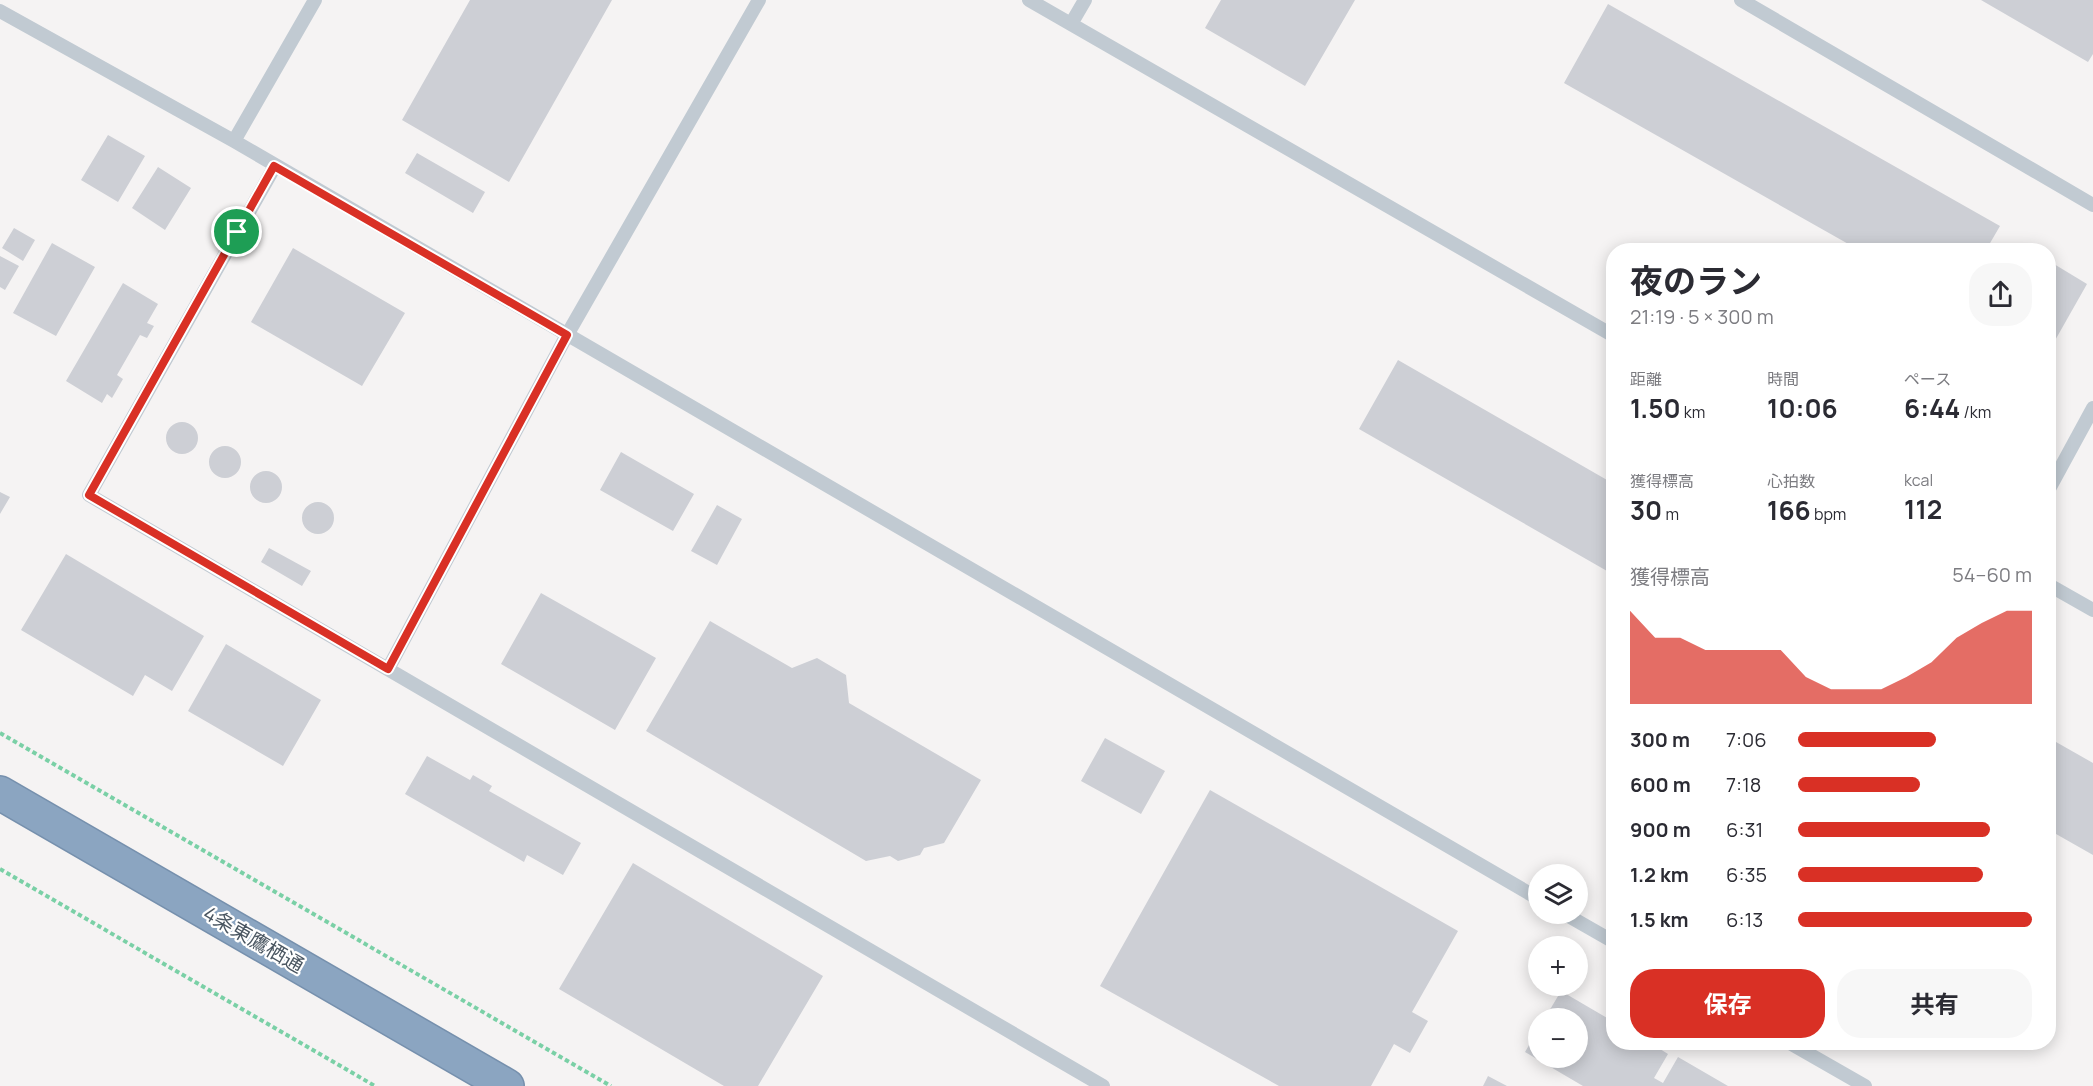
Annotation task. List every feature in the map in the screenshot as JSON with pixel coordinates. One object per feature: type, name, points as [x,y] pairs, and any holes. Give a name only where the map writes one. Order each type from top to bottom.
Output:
[{"type":"highway","name":"4条東鷹栖通","points":[[0,793],[507,1086]]},
{"type":"lane","points":[[234,141],[315,0]]},
{"type":"lane","points":[[388,669],[567,335],[759,0]]},
{"type":"lane","points":[[1029,0],[1606,331]]},
{"type":"lane","points":[[1071,24],[1085,0]]},
{"type":"lane","points":[[1741,0],[2093,206]]},
{"type":"lane","points":[[0,11],[234,141],[1528,892]]},
{"type":"lane","points":[[274,166],[89,495],[1103,1086]]},
{"type":"lane","points":[[2056,476],[2093,408]]},
{"type":"lane","points":[[2056,589],[2093,610]]},
{"type":"lane","points":[[1582,924],[1606,937]]},
{"type":"lane","points":[[1802,1050],[1865,1086]]},
{"type":"path","points":[[0,733],[611,1086]]},
{"type":"path","points":[[0,869],[375,1086]]},
{"type":"building","points":[[470,0],[612,0],[509,182],[402,120]]},
{"type":"building","points":[[1221,0],[1355,0],[1305,86],[1205,28]]},
{"type":"building","points":[[1981,0],[2093,0],[2093,54],[2088,62]]},
{"type":"building","points":[[1608,4],[2000,226],[1990,243],[1847,243],[1564,83]]},
{"type":"building","points":[[108,135],[145,156],[118,202],[81,180]]},
{"type":"building","points":[[417,153],[485,192],[473,213],[405,173]]},
{"type":"building","points":[[158,167],[191,188],[165,230],[132,208]]},
{"type":"building","points":[[14,228],[35,240],[23,261],[2,248]]},
{"type":"building","points":[[52,243],[95,267],[56,336],[13,313]]},
{"type":"building","points":[[293,248],[405,313],[362,386],[251,322]]},
{"type":"building","points":[[0,256],[19,266],[5,290],[0,287]]},
{"type":"building","points":[[2056,265],[2087,284],[2056,339]]},
{"type":"building","points":[[123,283],[158,304],[147,323],[154,326],[147,338],[140,335],[117,375],[123,379],[112,398],[107,394],[102,403],[66,381]]},
{"type":"building","points":[[1398,360],[1606,479],[1606,570],[1359,429]]},
{"type":"building","points":[[182,422],[193,427],[198,438],[193,449],[182,454],[171,449],[166,438],[171,427]]},
{"type":"building","points":[[225,446],[236,451],[241,462],[236,473],[225,478],[214,473],[209,462],[214,451]]},
{"type":"building","points":[[621,452],[694,494],[673,531],[600,490]]},
{"type":"building","points":[[266,471],[277,476],[282,487],[277,498],[266,503],[255,498],[250,487],[255,476]]},
{"type":"building","points":[[0,492],[10,497],[0,514]]},
{"type":"building","points":[[318,502],[329,507],[334,518],[329,529],[318,534],[307,529],[302,518],[307,507]]},
{"type":"building","points":[[717,505],[742,519],[717,565],[691,551]]},
{"type":"building","points":[[269,548],[311,571],[302,586],[261,562]]},
{"type":"building","points":[[66,554],[204,636],[172,691],[145,675],[133,696],[21,630]]},
{"type":"building","points":[[541,593],[656,658],[615,730],[501,664]]},
{"type":"building","points":[[710,621],[792,668],[817,658],[846,675],[849,703],[981,780],[944,843],[924,848],[920,855],[898,861],[890,856],[866,861],[646,731]]},
{"type":"building","points":[[226,644],[321,700],[283,766],[188,711]]},
{"type":"building","points":[[1105,738],[1165,771],[1141,814],[1081,781]]},
{"type":"building","points":[[2056,742],[2093,763],[2093,855],[2056,834]]},
{"type":"building","points":[[427,756],[470,780],[473,775],[492,786],[489,791],[581,843],[563,875],[527,855],[524,862],[405,794]]},
{"type":"building","points":[[1210,790],[1458,931],[1412,1012],[1428,1021],[1410,1053],[1394,1044],[1371,1086],[1279,1086],[1100,986]]},
{"type":"building","points":[[633,863],[823,976],[758,1086],[724,1086],[559,989]]},
{"type":"building","points":[[1558,996],[1570,996],[1606,1017],[1606,1050],[1662,1050],[1668,1054],[1654,1078],[1663,1083],[1678,1057],[1728,1086],[1583,1086],[1552,1068],[1588,1068],[1588,1008],[1551,1008]]},
{"type":"building","points":[[1488,1076],[1507,1086],[1483,1086]]},
{"type":"route","points":[[274,166],[567,335],[388,669],[89,495],[237,232],[274,166]]}]
